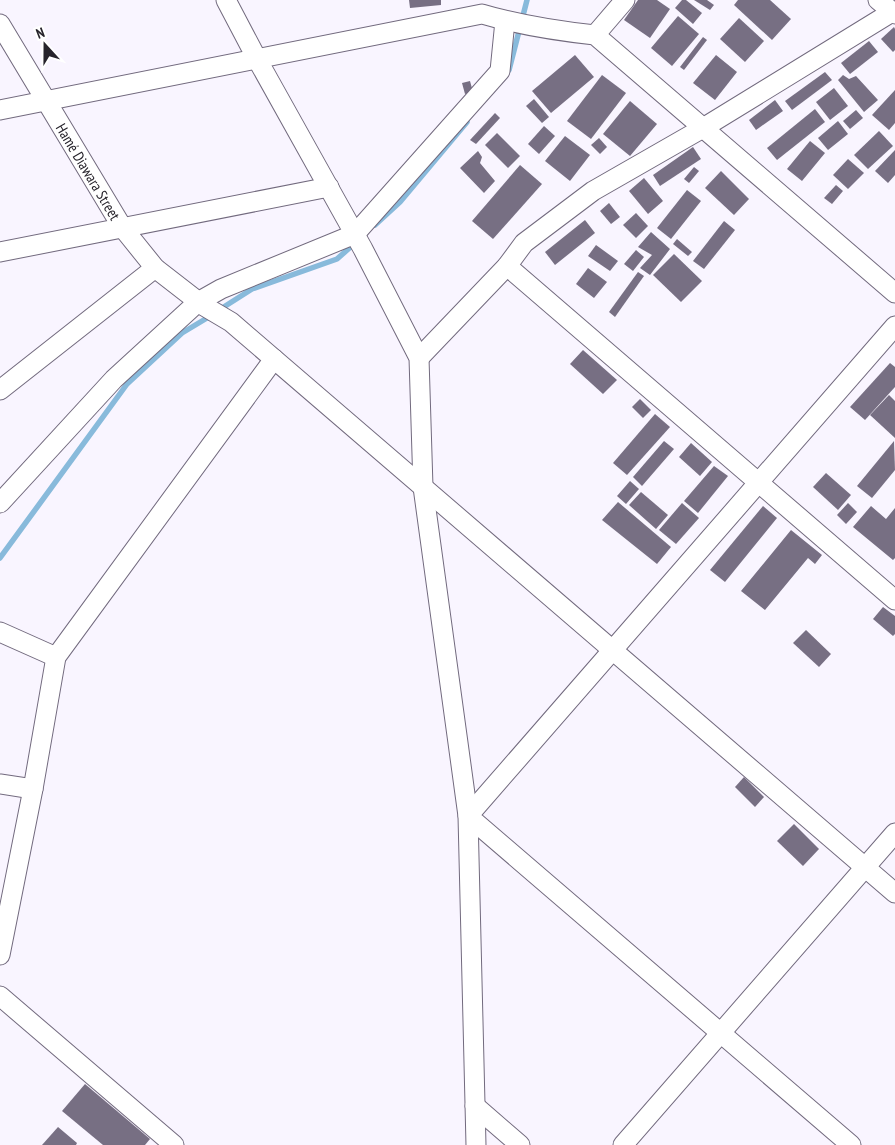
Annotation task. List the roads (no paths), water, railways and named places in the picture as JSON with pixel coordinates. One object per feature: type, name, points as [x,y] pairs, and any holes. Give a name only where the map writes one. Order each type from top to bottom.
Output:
[{"type":"street","points":[[226,0],[359,241],[419,358],[424,487],[468,816],[476,1145]]},
{"type":"street","points":[[595,35],[625,0]]},
{"type":"street","points":[[419,358],[507,266],[524,243],[593,192],[894,13],[878,0]]},
{"type":"street","points":[[0,110],[482,14],[516,23],[595,35],[895,293]]},
{"type":"street","points":[[0,503],[114,380],[201,304],[221,289],[359,241],[500,71],[516,23]]},
{"type":"street","name":"Hamé Diawara Street","points":[[0,24],[122,227],[155,268],[201,304],[231,322],[895,894]]},
{"type":"street","points":[[0,252],[328,187]]},
{"type":"street","points":[[507,266],[895,600]]},
{"type":"street","points":[[0,390],[155,268]]},
{"type":"street","points":[[468,816],[895,326]]},
{"type":"street","points":[[0,955],[33,789],[56,657],[274,359]]},
{"type":"street","points":[[0,632],[56,657]]},
{"type":"street","points":[[0,784],[33,789]]},
{"type":"street","points":[[468,816],[851,1145]]},
{"type":"street","points":[[623,1145],[895,833]]},
{"type":"street","points":[[0,996],[174,1145]]},
{"type":"street","points":[[475,1106],[520,1145]]},
{"type":"waterway","points":[[509,70],[527,0]]},
{"type":"waterway","points":[[375,225],[400,202],[467,122]]},
{"type":"waterway","points":[[219,310],[252,289],[337,259],[355,243]]},
{"type":"waterway","points":[[0,558],[127,384],[182,333],[212,315]]}]
